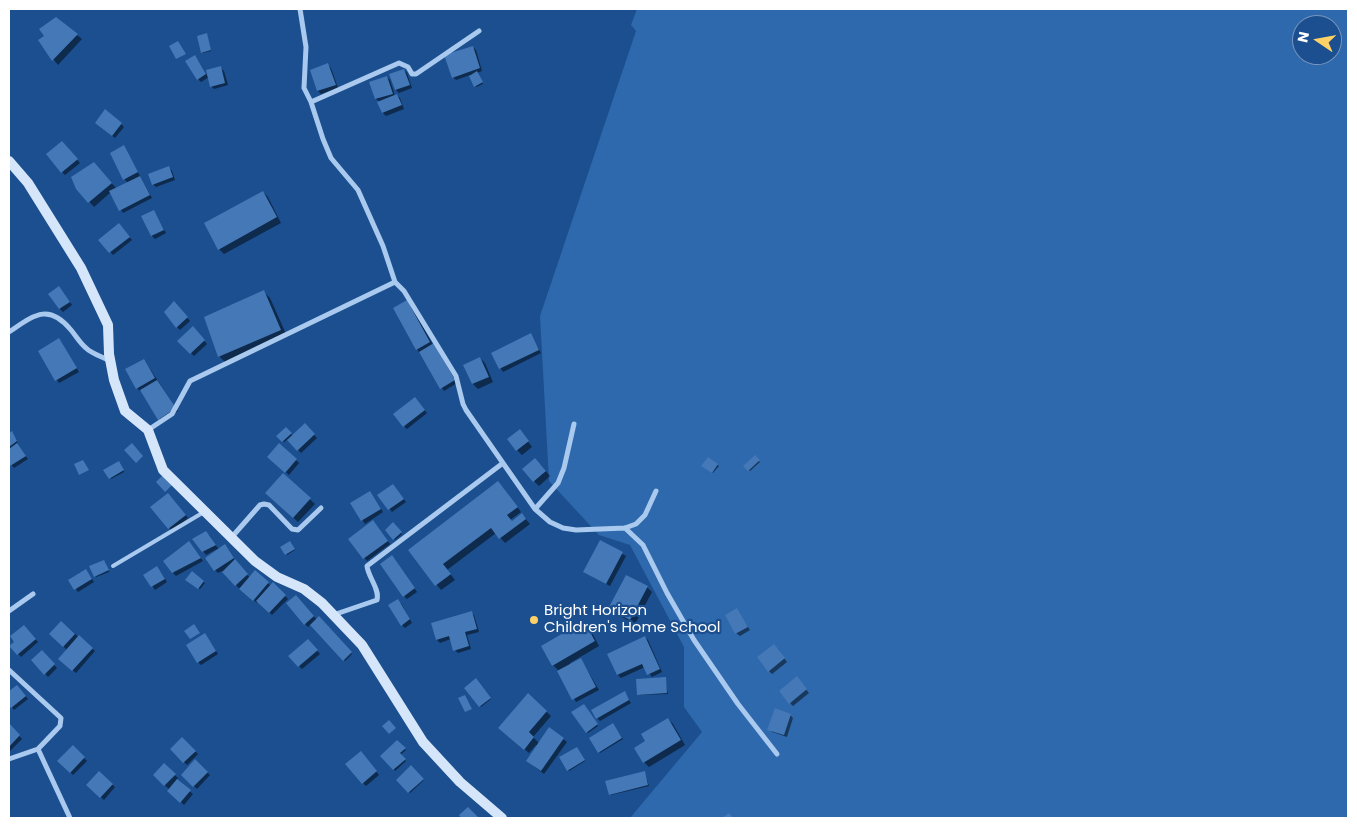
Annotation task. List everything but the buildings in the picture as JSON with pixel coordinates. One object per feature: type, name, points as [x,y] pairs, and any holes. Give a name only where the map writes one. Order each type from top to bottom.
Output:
[{"type":"street","points":[[300,9],[306,47],[304,88],[331,158],[358,190],[383,246],[395,282],[404,291],[456,376],[463,404],[534,509],[550,522],[563,528],[576,530],[625,528],[636,524],[645,515],[656,491]]},
{"type":"street","points":[[311,102],[399,63],[408,67],[412,74],[416,74],[479,31]]},
{"type":"street","points":[[9,161],[28,183],[81,268],[108,325],[109,357],[114,380],[125,411],[148,430],[163,470],[254,561],[277,577],[304,589],[322,603],[362,645],[423,742],[460,782],[502,818]]},
{"type":"street","points":[[148,430],[172,414],[190,381],[395,282]]},
{"type":"street","points":[[9,332],[35,315],[44,313],[57,316],[70,328],[87,350],[109,357]]},
{"type":"street","points":[[534,509],[558,483],[564,468],[574,424]]},
{"type":"street","points":[[332,615],[376,600],[378,593],[367,566],[503,463]]},
{"type":"street","points":[[230,538],[260,505],[269,505],[292,529],[298,530],[321,508]]},
{"type":"street","points":[[625,528],[643,545],[667,593],[694,640],[738,704],[777,754]]},
{"type":"street","points":[[9,611],[33,594]]},
{"type":"street","points":[[9,670],[61,718],[60,726],[38,749],[9,759]]},
{"type":"street","points":[[38,749],[70,818]]},
{"type":"lane","points":[[113,566],[204,512]]},
{"type":"shaded area","points":[[637,9],[1348,9],[1348,818],[630,818],[702,732],[684,707],[684,647],[630,545],[599,535],[549,481],[540,316],[636,31],[631,25]]},
{"type":"place","name":"Bright Horizon Children's Home School","points":[[534,620]]}]
